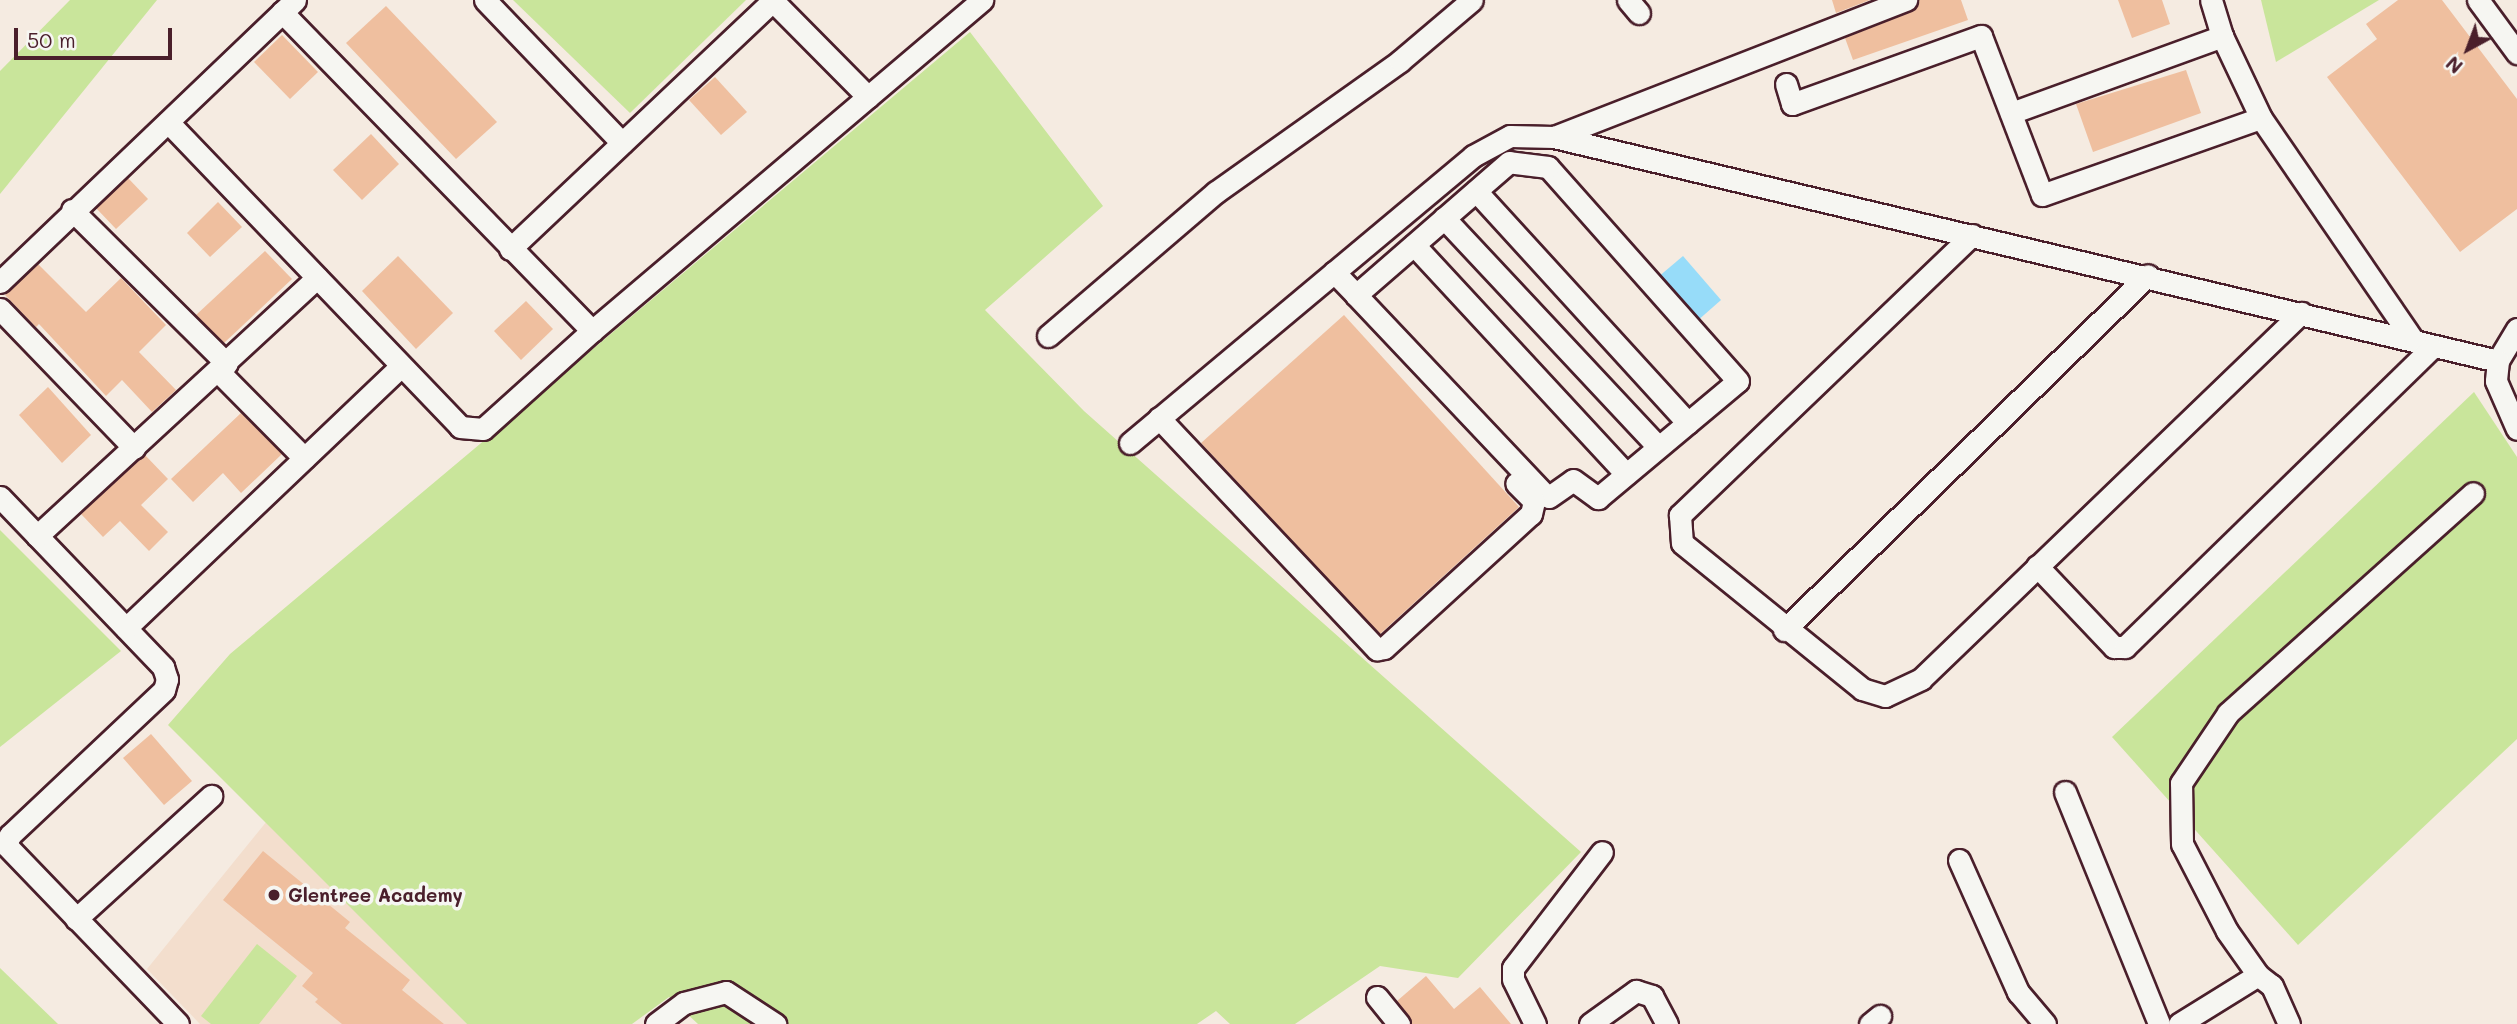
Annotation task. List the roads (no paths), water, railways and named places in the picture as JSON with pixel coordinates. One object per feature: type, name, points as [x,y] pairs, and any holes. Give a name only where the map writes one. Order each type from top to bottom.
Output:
[{"type":"street","points":[[485,0],[622,143]]},
{"type":"street","points":[[510,249],[773,0],[868,97]]},
{"type":"street","points":[[168,122],[460,427],[483,429],[592,331],[982,0]]},
{"type":"street","points":[[1048,336],[1216,192],[1400,61],[1472,0]]},
{"type":"street","points":[[1554,137],[1906,0]]},
{"type":"street","points":[[2211,0],[2222,36],[2261,118],[2411,337]]},
{"type":"street","points":[[2478,0],[2517,53]]},
{"type":"street","points":[[0,282],[72,210],[289,6],[510,249],[592,331]]},
{"type":"street","points":[[1786,84],[1792,104],[1981,36],[2042,195],[2261,118]]},
{"type":"street","points":[[2011,113],[2222,36]]},
{"type":"street","points":[[1130,443],[1488,146],[1510,135],[1554,137],[2411,337],[2431,348],[2498,361]]},
{"type":"street","points":[[1329,277],[1356,295],[1545,495],[1553,496],[1573,480],[1596,499],[1738,379],[1554,170],[1510,162],[1356,295]]},
{"type":"street","points":[[1476,191],[1688,424]]},
{"type":"street","points":[[72,210],[223,368],[304,458]]},
{"type":"street","points":[[1444,218],[1658,447]]},
{"type":"street","points":[[1972,235],[1680,515],[1682,543],[1784,630],[1862,689],[1885,696],[1921,679],[2301,313]]},
{"type":"street","points":[[1414,244],[1626,474]]},
{"type":"street","points":[[1784,630],[2148,275]]},
{"type":"street","points":[[1159,418],[1371,648],[1384,648],[1531,514],[1534,501],[1329,277]]},
{"type":"street","points":[[37,536],[223,368],[317,278]]},
{"type":"street","points":[[0,309],[134,449]]},
{"type":"street","points":[[2517,329],[2498,361],[2496,381],[2517,429]]},
{"type":"street","points":[[2037,566],[2114,646],[2125,647],[2431,348]]},
{"type":"street","points":[[126,628],[401,366]]},
{"type":"street","points":[[2289,1024],[2272,986],[2258,975],[2227,931],[2182,844],[2181,783],[2228,713],[2473,493]]},
{"type":"street","points":[[0,497],[163,667],[167,679],[164,690],[10,835],[6,845],[178,1024]]},
{"type":"street","points":[[2065,792],[2159,1024]]},
{"type":"street","points":[[76,919],[211,796]]},
{"type":"street","points":[[1535,1024],[1513,979],[1513,968],[1602,852]]},
{"type":"street","points":[[1959,860],[2018,992],[2045,1024]]},
{"type":"street","points":[[2179,1024],[2258,975]]},
{"type":"street","points":[[1590,1024],[1636,990],[1653,996],[1667,1024]]},
{"type":"street","points":[[656,1024],[684,1003],[726,992],[775,1024]]},
{"type":"street","points":[[1377,997],[1399,1024]]},
{"type":"water","points":[[1683,256],[1721,300],[1696,322],[1657,278]]},
{"type":"place","name":"Glentree Academy","points":[[274,895]]}]
